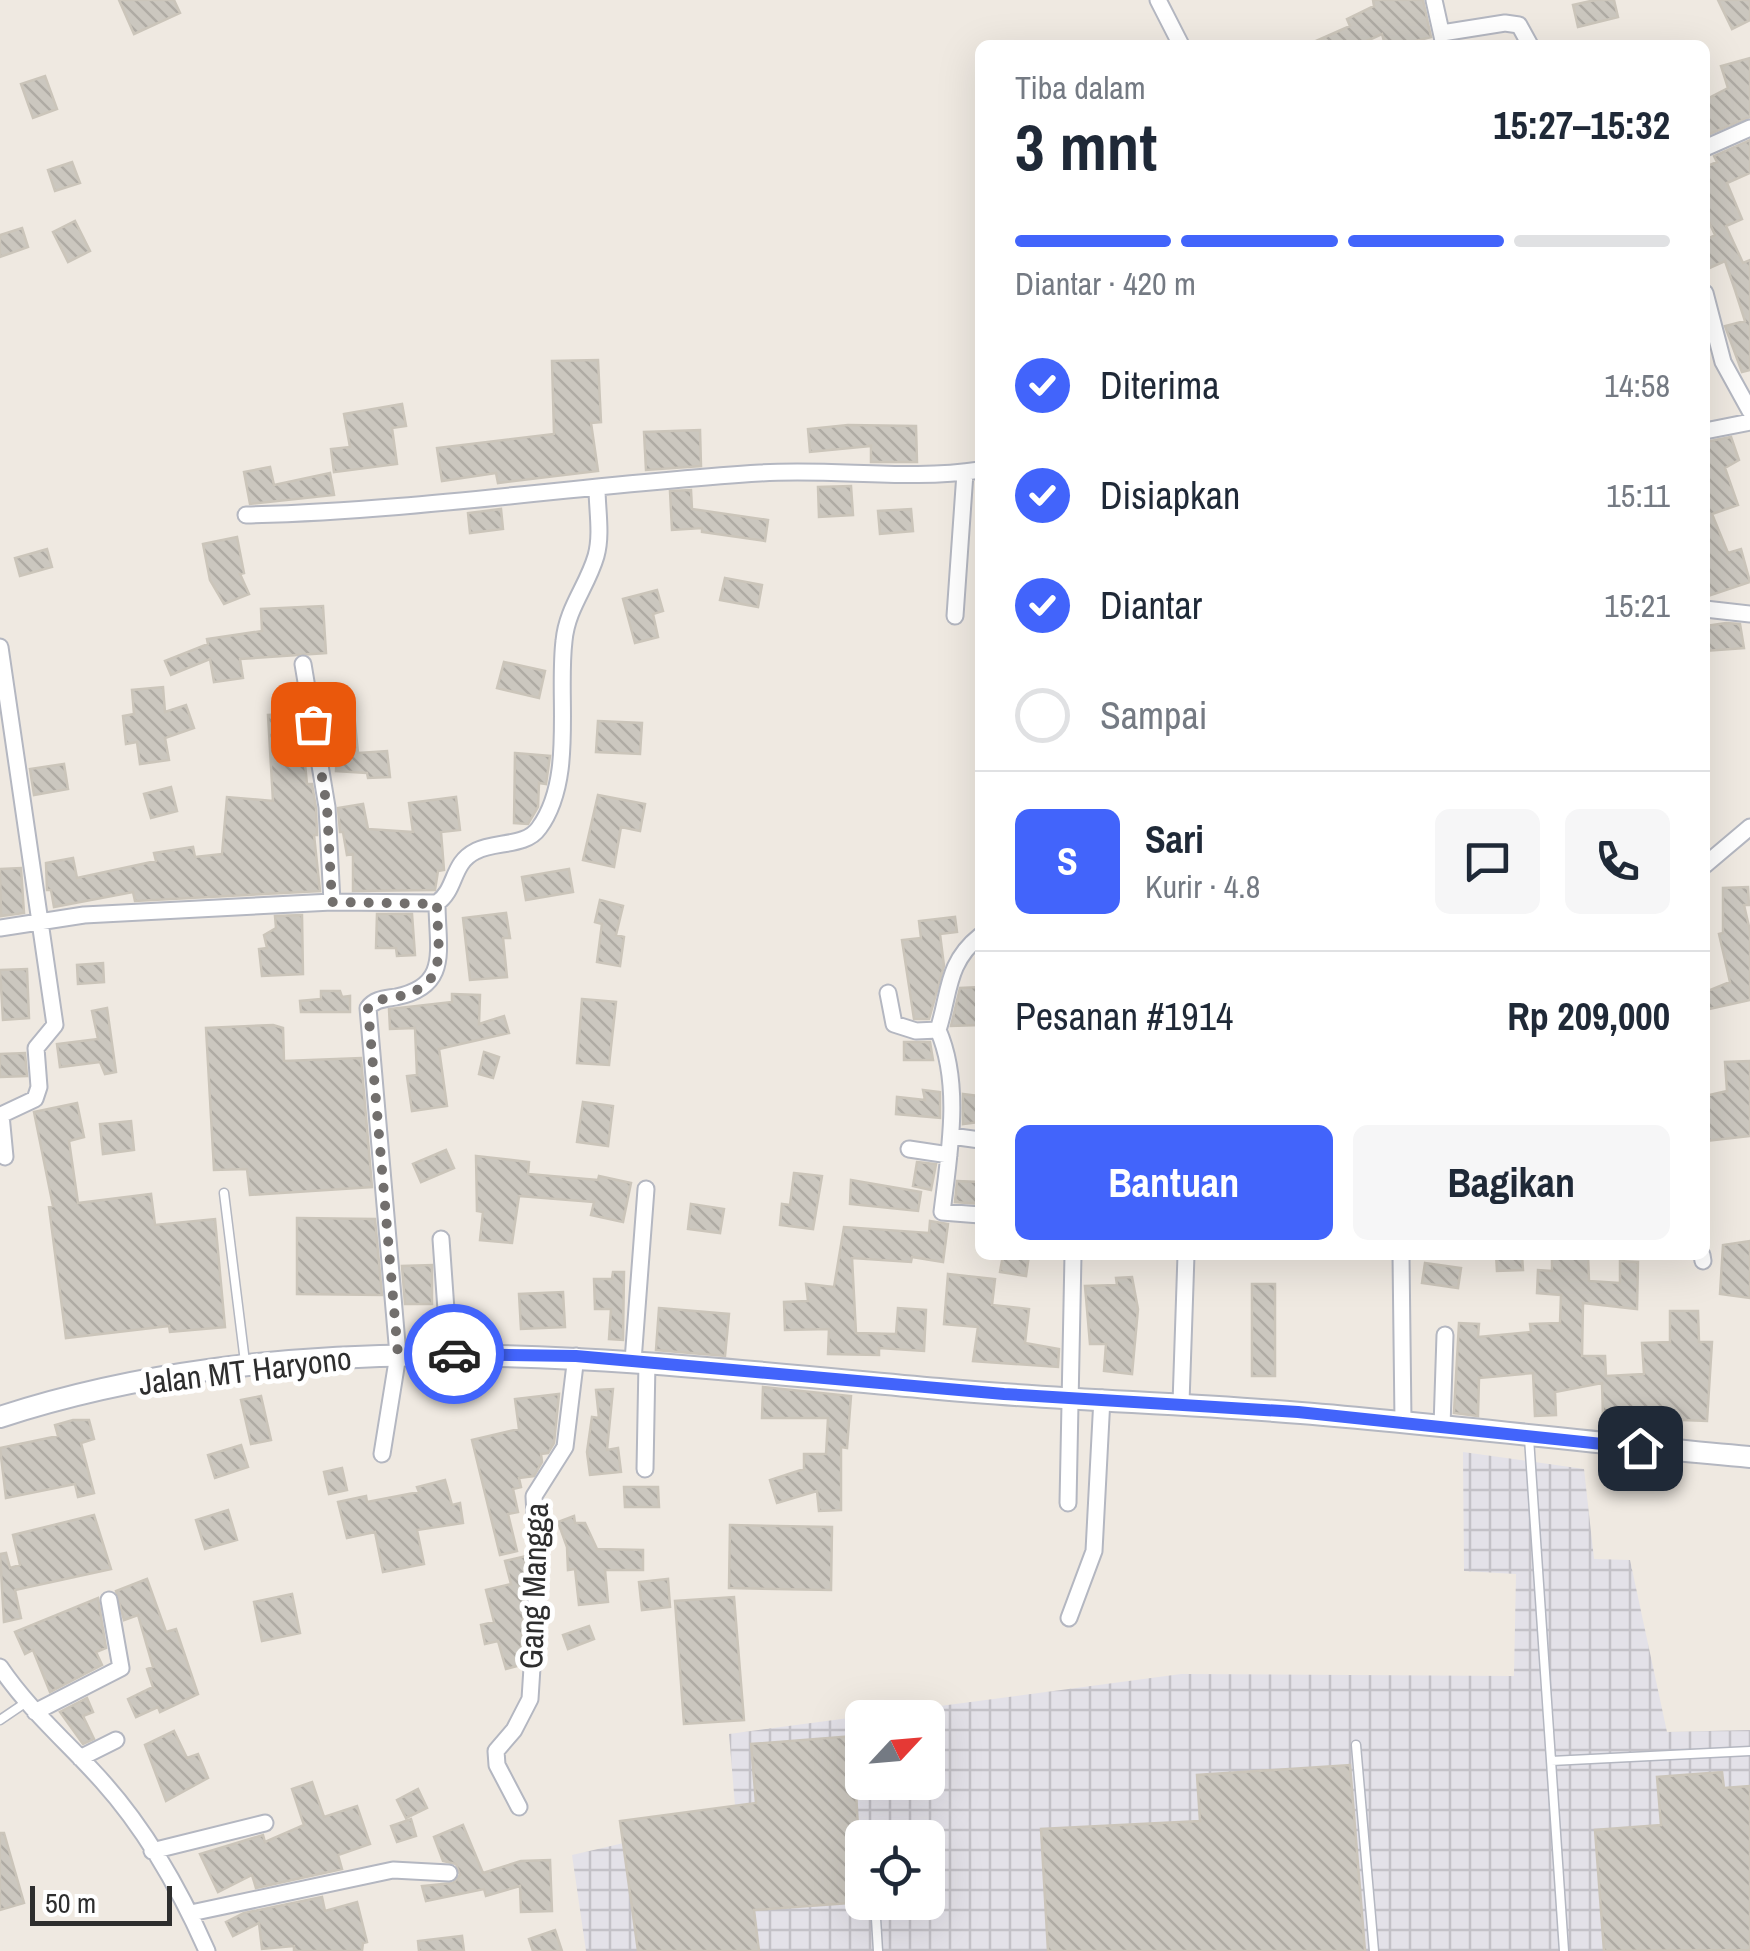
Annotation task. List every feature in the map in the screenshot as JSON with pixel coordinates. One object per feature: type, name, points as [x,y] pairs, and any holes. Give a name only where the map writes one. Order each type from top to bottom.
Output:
[{"type":"main road","name":"Jalan MT Haryono","points":[[0,1417],[81,1394],[246,1366],[398,1355],[576,1356],[1404,1421],[1529,1438],[1750,1457]]},
{"type":"street","points":[[1158,0],[1179,40]]},
{"type":"street","points":[[1434,0],[1443,39],[1505,23],[1519,25],[1527,40]]},
{"type":"street","points":[[1710,146],[1750,128]]},
{"type":"street","points":[[1710,309],[1732,380],[1750,411]]},
{"type":"street","points":[[1732,380],[1750,376]]},
{"type":"street","points":[[1710,430],[1750,422]]},
{"type":"street","points":[[246,515],[342,512],[758,473],[972,471],[955,616]]},
{"type":"street","points":[[0,928],[84,915],[332,902],[437,904],[448,894],[459,862],[475,851],[533,835],[552,804],[558,779],[564,642],[574,598],[597,553],[597,488]]},
{"type":"street","points":[[1710,609],[1750,614]]},
{"type":"street","points":[[0,647],[56,1025],[36,1048],[38,1093],[31,1101],[1,1115],[5,1157]]},
{"type":"street","points":[[303,664],[327,807],[332,902]]},
{"type":"street","points":[[1747,829],[1750,850]]},
{"type":"street","points":[[1710,860],[1747,829]]},
{"type":"street","points":[[382,1454],[398,1355],[368,1008],[377,1000],[418,992],[431,982],[438,968],[437,904]]},
{"type":"street","points":[[975,942],[952,967],[938,1030],[946,1050],[950,1136],[942,1212],[975,1215]]},
{"type":"street","points":[[888,993],[894,1024],[916,1031],[938,1030]]},
{"type":"street","points":[[950,1136],[975,1139]]},
{"type":"street","points":[[909,1149],[949,1155]]},
{"type":"street","points":[[645,1469],[640,1361],[646,1189]]},
{"type":"street","points":[[441,1239],[446,1310],[462,1354]]},
{"type":"street","points":[[1068,1503],[1072,1260]]},
{"type":"street","points":[[1182,1404],[1186,1260]]},
{"type":"street","points":[[1401,1260],[1404,1421]]},
{"type":"street","points":[[1442,1426],[1446,1335]]},
{"type":"street","name":"Gang Mangga","points":[[519,1808],[497,1765],[496,1750],[514,1730],[530,1700],[538,1573],[534,1496],[564,1447],[576,1356]]},
{"type":"street","points":[[1070,1618],[1094,1551],[1102,1398]]},
{"type":"street","points":[[31,1707],[121,1668],[109,1600]]},
{"type":"street","points":[[0,1667],[31,1707],[119,1801],[191,1913],[207,1951]]},
{"type":"street","points":[[80,1758],[116,1740]]},
{"type":"street","points":[[152,1851],[265,1823]]},
{"type":"street","points":[[191,1913],[393,1870],[449,1873]]},
{"type":"lane","points":[[224,1194],[246,1366]]},
{"type":"lane","points":[[1529,1438],[1564,1951]]},
{"type":"lane","points":[[0,1720],[31,1707]]},
{"type":"lane","points":[[1356,1745],[1374,1951]]},
{"type":"lane","points":[[1551,1761],[1750,1751]]},
{"type":"lane","points":[[877,1920],[878,1951]]},
{"type":"shaded area","points":[[1463,1452],[1584,1469],[1594,1559],[1630,1560],[1667,1732],[1750,1730],[1750,1951],[586,1951],[572,1855],[736,1817],[729,1734],[845,1719],[845,1800],[945,1800],[945,1705],[1181,1674],[1514,1676],[1516,1574],[1464,1571]]},
{"type":"building","points":[[119,0],[174,0],[180,13],[134,34]]},
{"type":"building","points":[[1373,0],[1423,0],[1431,37],[1384,40],[1382,34],[1369,40],[1318,40],[1350,26],[1347,19],[1374,6]]},
{"type":"building","points":[[1614,0],[1618,17],[1578,27],[1573,5]]},
{"type":"building","points":[[1718,0],[1750,0],[1750,20],[1732,29]]},
{"type":"building","points":[[1750,58],[1750,117],[1710,134],[1710,97],[1728,88],[1721,66]]},
{"type":"building","points":[[45,76],[57,109],[33,118],[21,84]]},
{"type":"building","points":[[1750,140],[1750,173],[1727,183],[1742,219],[1726,226],[1743,263],[1750,260],[1750,370],[1742,372],[1725,326],[1745,321],[1725,261],[1710,268],[1710,238],[1715,235],[1710,224],[1710,165],[1717,162],[1714,156]]},
{"type":"building","points":[[72,162],[80,183],[55,191],[48,170]]},
{"type":"building","points":[[75,221],[90,251],[68,262],[53,232]]},
{"type":"building","points":[[22,228],[28,247],[0,257],[0,235]]},
{"type":"building","points":[[598,360],[601,422],[591,423],[598,471],[498,483],[496,473],[442,481],[437,448],[554,434],[552,361]]},
{"type":"building","points":[[402,404],[406,426],[392,428],[397,464],[334,472],[331,449],[350,447],[344,414]]},
{"type":"building","points":[[916,426],[917,462],[871,462],[871,446],[810,452],[808,429]]},
{"type":"building","points":[[700,430],[701,466],[646,470],[644,432]]},
{"type":"building","points":[[1731,437],[1739,460],[1725,468],[1738,505],[1712,514],[1728,553],[1741,549],[1750,582],[1710,595],[1710,441]]},
{"type":"building","points":[[270,467],[274,485],[330,473],[334,495],[250,504],[244,472]]},
{"type":"building","points":[[851,486],[853,515],[819,517],[818,487]]},
{"type":"building","points":[[691,490],[692,509],[768,520],[765,541],[702,532],[702,528],[672,530],[670,491]]},
{"type":"building","points":[[501,509],[503,529],[470,533],[468,513]]},
{"type":"building","points":[[911,509],[913,531],[880,534],[878,511]]},
{"type":"building","points":[[237,537],[244,573],[240,574],[249,594],[224,604],[210,580],[203,544]]},
{"type":"building","points":[[47,549],[52,567],[20,576],[15,558]]},
{"type":"building","points":[[725,578],[762,585],[758,607],[720,600]]},
{"type":"building","points":[[657,590],[663,611],[653,614],[658,637],[635,643],[623,599]]},
{"type":"building","points":[[323,606],[326,653],[240,659],[243,678],[214,682],[210,659],[171,675],[165,661],[208,644],[207,639],[262,631],[261,609]]},
{"type":"building","points":[[1740,624],[1744,648],[1710,651],[1710,625]]},
{"type":"building","points":[[504,662],[545,671],[539,698],[497,688]]},
{"type":"building","points":[[163,687],[165,712],[186,705],[194,728],[165,738],[169,760],[140,764],[137,742],[126,744],[123,716],[134,714],[132,690]]},
{"type":"building","points":[[353,703],[358,753],[387,751],[390,777],[368,778],[367,773],[336,771],[337,739],[327,740],[322,712],[328,712],[327,706]]},
{"type":"building","points":[[300,713],[307,784],[312,784],[316,808],[314,835],[320,891],[135,901],[133,892],[54,907],[51,890],[47,890],[46,863],[73,858],[77,878],[156,861],[154,853],[193,847],[195,857],[222,854],[227,797],[273,801],[268,715]]},
{"type":"building","points":[[598,721],[642,723],[640,754],[596,752]]},
{"type":"building","points":[[515,753],[550,756],[546,784],[539,783],[538,807],[528,824],[514,823]]},
{"type":"building","points":[[64,764],[68,789],[34,795],[30,769]]},
{"type":"building","points":[[171,787],[177,811],[151,818],[144,794]]},
{"type":"building","points":[[598,795],[645,804],[640,831],[621,827],[614,867],[583,860]]},
{"type":"building","points":[[456,797],[460,830],[441,832],[444,870],[438,871],[435,890],[353,891],[353,854],[347,855],[338,808],[363,804],[368,829],[413,832],[409,803]]},
{"type":"building","points":[[21,868],[24,913],[1,916],[0,869]]},
{"type":"building","points":[[569,869],[573,892],[526,900],[522,877]]},
{"type":"building","points":[[1748,887],[1749,905],[1744,905],[1750,931],[1750,1000],[1710,1009],[1710,990],[1730,982],[1719,934],[1723,933],[1723,888]]},
{"type":"building","points":[[600,900],[623,906],[616,935],[624,937],[620,966],[597,962],[602,924],[595,922]]},
{"type":"building","points":[[506,913],[510,938],[503,938],[507,977],[470,980],[463,918]]},
{"type":"building","points":[[377,914],[412,914],[415,955],[397,956],[396,948],[376,948]]},
{"type":"building","points":[[302,915],[303,974],[262,976],[259,949],[267,948],[264,935],[276,928],[275,916]]},
{"type":"building","points":[[955,917],[957,932],[940,934],[944,966],[929,1019],[914,1019],[902,940],[921,938],[919,921]]},
{"type":"building","points":[[103,963],[104,982],[78,984],[77,965]]},
{"type":"building","points":[[27,969],[29,1018],[3,1020],[0,970]]},
{"type":"building","points":[[975,987],[975,1025],[951,1026],[960,988]]},
{"type":"building","points":[[321,991],[340,991],[342,997],[350,996],[350,1012],[301,1012],[300,1001],[321,999]]},
{"type":"building","points":[[452,994],[480,995],[479,1024],[504,1016],[509,1033],[439,1049],[447,1106],[412,1111],[407,1076],[417,1075],[415,1028],[390,1029],[389,1009],[452,1002]]},
{"type":"building","points":[[582,999],[616,1002],[609,1065],[577,1063]]},
{"type":"building","points":[[107,1008],[116,1072],[105,1074],[100,1062],[60,1067],[57,1044],[98,1039],[92,1011]]},
{"type":"building","points":[[206,1028],[283,1028],[284,1061],[361,1058],[372,1187],[250,1195],[247,1169],[214,1170]]},
{"type":"building","points":[[904,1042],[930,1042],[933,1060],[904,1060]]},
{"type":"building","points":[[484,1052],[499,1057],[493,1078],[479,1074]]},
{"type":"building","points":[[25,1053],[27,1076],[0,1077],[0,1054]]},
{"type":"building","points":[[1750,1061],[1750,1136],[1710,1140],[1710,1095],[1727,1091],[1725,1062]]},
{"type":"building","points":[[923,1090],[940,1092],[940,1118],[896,1114],[897,1097],[925,1100]]},
{"type":"building","points":[[963,1094],[975,1095],[975,1123],[963,1124]]},
{"type":"building","points":[[583,1102],[613,1106],[608,1146],[577,1142]]},
{"type":"building","points":[[77,1103],[84,1137],[69,1141],[78,1203],[151,1194],[155,1225],[215,1219],[225,1327],[170,1332],[169,1326],[66,1338],[49,1207],[53,1206],[34,1112]]},
{"type":"building","points":[[131,1121],[134,1150],[103,1154],[100,1124]]},
{"type":"building","points":[[446,1150],[454,1168],[421,1182],[413,1164]]},
{"type":"building","points":[[476,1156],[529,1162],[528,1174],[598,1180],[599,1176],[631,1183],[623,1222],[591,1215],[594,1202],[519,1196],[512,1243],[480,1240],[483,1212],[477,1211]]},
{"type":"building","points":[[917,1162],[936,1164],[931,1190],[913,1186]]},
{"type":"building","points":[[794,1173],[822,1176],[813,1229],[780,1225],[782,1204],[790,1205]]},
{"type":"building","points":[[851,1180],[921,1192],[918,1211],[850,1204]]},
{"type":"building","points":[[957,1181],[975,1182],[975,1204],[955,1202]]},
{"type":"building","points":[[691,1204],[724,1209],[720,1233],[688,1229]]},
{"type":"building","points":[[297,1218],[375,1219],[382,1295],[297,1294]]},
{"type":"building","points":[[930,1221],[948,1224],[943,1262],[912,1257],[911,1262],[852,1258],[856,1333],[896,1334],[898,1308],[926,1310],[924,1351],[879,1348],[879,1355],[828,1354],[829,1329],[785,1330],[784,1302],[808,1301],[806,1284],[834,1287],[844,1227],[929,1233]]},
{"type":"building","points":[[1750,1241],[1750,1298],[1720,1294],[1723,1245]]},
{"type":"building","points":[[1002,1260],[1028,1260],[1026,1276],[1000,1272]]},
{"type":"building","points":[[1496,1260],[1522,1260],[1523,1270],[1497,1271]]},
{"type":"building","points":[[1552,1260],[1588,1260],[1589,1281],[1620,1283],[1620,1261],[1638,1262],[1637,1309],[1583,1303],[1582,1356],[1605,1356],[1606,1376],[1644,1374],[1642,1343],[1670,1342],[1670,1311],[1698,1311],[1699,1342],[1712,1342],[1707,1421],[1603,1417],[1602,1383],[1555,1392],[1556,1415],[1535,1416],[1533,1373],[1479,1378],[1478,1416],[1454,1413],[1459,1323],[1479,1324],[1478,1337],[1531,1332],[1530,1324],[1560,1323],[1561,1295],[1537,1293],[1538,1270],[1552,1271]]},
{"type":"building","points":[[1425,1263],[1461,1268],[1458,1288],[1422,1283]]},
{"type":"building","points":[[432,1265],[432,1304],[405,1304],[402,1266]]},
{"type":"building","points":[[613,1272],[624,1272],[623,1340],[609,1339],[611,1309],[595,1309],[594,1279],[612,1279]]},
{"type":"building","points":[[948,1274],[995,1279],[992,1305],[1029,1309],[1025,1343],[1059,1349],[1058,1367],[973,1361],[978,1327],[944,1324]]},
{"type":"building","points":[[1132,1277],[1138,1309],[1132,1374],[1104,1371],[1106,1344],[1090,1344],[1085,1286],[1117,1285],[1116,1278]]},
{"type":"building","points":[[1252,1284],[1275,1284],[1275,1376],[1252,1376]]},
{"type":"building","points":[[563,1292],[565,1327],[521,1329],[519,1294]]},
{"type":"building","points":[[659,1308],[729,1314],[725,1356],[656,1350]]},
{"type":"building","points":[[763,1387],[851,1396],[847,1448],[841,1447],[841,1510],[819,1511],[817,1491],[777,1503],[770,1480],[804,1469],[804,1454],[826,1454],[828,1418],[762,1418]]},
{"type":"building","points":[[613,1389],[607,1450],[618,1448],[621,1472],[590,1475],[587,1452],[592,1417],[599,1418],[596,1390]]},
{"type":"building","points":[[559,1394],[554,1443],[548,1453],[541,1454],[542,1462],[534,1476],[519,1478],[521,1487],[513,1489],[518,1512],[508,1514],[517,1551],[500,1555],[472,1440],[519,1429],[515,1399]]},
{"type":"building","points":[[261,1396],[271,1440],[251,1444],[241,1400]]},
{"type":"building","points":[[89,1420],[94,1439],[81,1443],[94,1493],[78,1497],[75,1484],[6,1498],[0,1448],[58,1436],[55,1425]]},
{"type":"building","points":[[241,1445],[248,1467],[215,1478],[208,1455]]},
{"type":"building","points":[[342,1468],[347,1490],[329,1494],[324,1472]]},
{"type":"building","points":[[445,1480],[452,1505],[460,1503],[463,1523],[417,1530],[424,1564],[383,1572],[375,1532],[347,1538],[338,1502],[366,1496],[367,1502],[419,1492],[417,1487]]},
{"type":"building","points":[[624,1487],[658,1487],[659,1507],[625,1507]]},
{"type":"building","points":[[228,1510],[237,1540],[205,1549],[196,1520]]},
{"type":"building","points":[[94,1515],[111,1569],[15,1590],[21,1618],[4,1622],[0,1554],[6,1553],[10,1568],[20,1565],[13,1535]]},
{"type":"building","points":[[574,1516],[575,1523],[585,1523],[597,1549],[643,1550],[643,1570],[605,1570],[608,1602],[579,1605],[575,1569],[568,1570],[567,1547],[558,1522]]},
{"type":"building","points":[[730,1525],[832,1527],[831,1590],[729,1588]]},
{"type":"building","points":[[526,1556],[521,1665],[506,1669],[498,1641],[485,1644],[481,1625],[494,1622],[486,1590],[511,1584],[505,1561]]},
{"type":"building","points":[[147,1579],[166,1632],[176,1629],[198,1694],[160,1712],[158,1707],[136,1717],[128,1699],[153,1687],[147,1669],[153,1667],[138,1615],[124,1620],[116,1591]]},
{"type":"building","points":[[668,1579],[670,1607],[642,1610],[639,1582]]},
{"type":"building","points":[[292,1594],[300,1633],[262,1641],[254,1602]]},
{"type":"building","points":[[734,1597],[744,1720],[684,1724],[675,1601]]},
{"type":"building","points":[[98,1598],[106,1648],[96,1652],[102,1665],[50,1692],[33,1650],[25,1654],[15,1632]]},
{"type":"building","points":[[589,1626],[594,1639],[568,1649],[563,1635]]},
{"type":"building","points":[[87,1698],[93,1712],[83,1716],[94,1739],[83,1744],[60,1712]]},
{"type":"building","points":[[174,1731],[187,1758],[198,1754],[208,1778],[166,1801],[145,1745]]},
{"type":"building","points":[[845,1737],[845,1800],[856,1800],[858,1820],[845,1820],[845,1903],[754,1910],[759,1951],[638,1951],[620,1821],[756,1803],[751,1744]]},
{"type":"building","points":[[1350,1765],[1365,1951],[1048,1951],[1041,1829],[1200,1821],[1197,1775]]},
{"type":"building","points":[[1722,1772],[1724,1788],[1750,1786],[1750,1950],[1604,1951],[1595,1830],[1661,1825],[1657,1777]]},
{"type":"building","points":[[312,1782],[324,1817],[357,1806],[370,1844],[338,1855],[342,1869],[256,1888],[252,1875],[218,1892],[200,1854],[263,1835],[265,1842],[304,1825],[292,1789]]},
{"type":"building","points":[[418,1789],[427,1808],[406,1818],[397,1800]]},
{"type":"building","points":[[411,1819],[416,1836],[397,1842],[391,1826]]},
{"type":"building","points":[[463,1825],[483,1873],[521,1861],[550,1860],[552,1911],[521,1912],[520,1886],[486,1896],[484,1889],[426,1901],[422,1886],[453,1883],[460,1875],[456,1864],[443,1861],[434,1837]]},
{"type":"building","points":[[0,1833],[4,1833],[24,1903],[0,1910]]},
{"type":"building","points":[[322,1897],[325,1911],[357,1902],[367,1942],[363,1943],[362,1951],[294,1951],[294,1946],[262,1949],[259,1923],[233,1936],[226,1922],[244,1913]]},
{"type":"building","points":[[555,1930],[562,1951],[533,1951],[529,1939]]},
{"type":"building","points":[[462,1936],[464,1951],[419,1951],[418,1941]]},
{"type":"way so far","points":[[313,724],[327,807],[332,902],[437,904],[438,968],[431,982],[418,992],[377,1000],[368,1008],[398,1355],[454,1354]]},
{"type":"route","points":[[454,1354],[576,1356],[1004,1394],[1298,1412],[1640,1448]]}]
